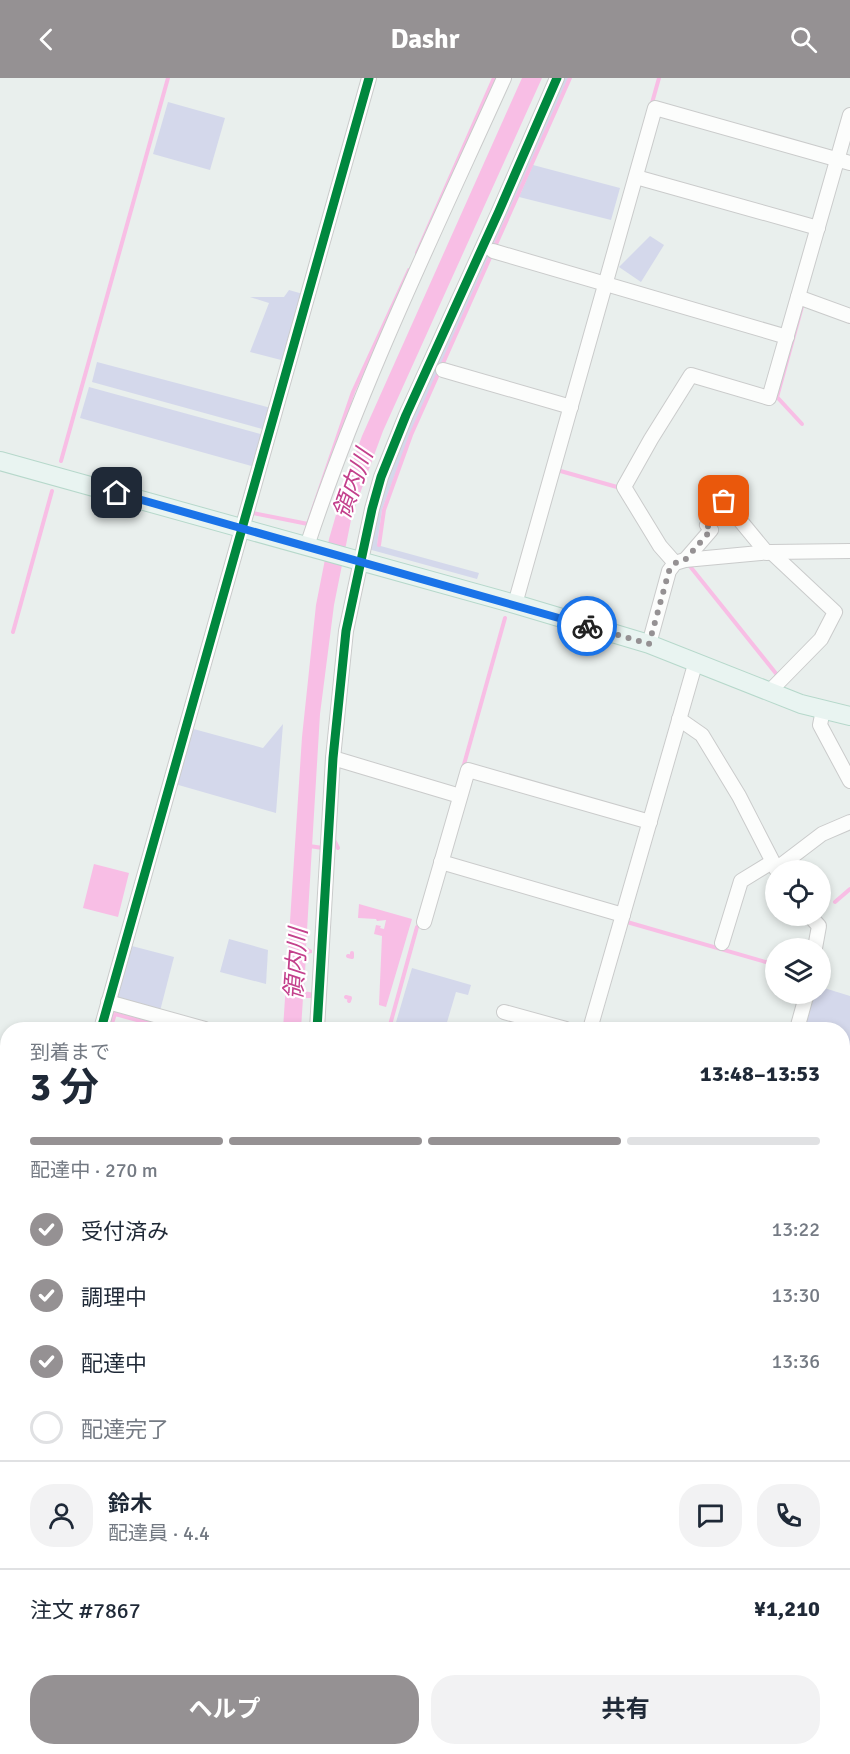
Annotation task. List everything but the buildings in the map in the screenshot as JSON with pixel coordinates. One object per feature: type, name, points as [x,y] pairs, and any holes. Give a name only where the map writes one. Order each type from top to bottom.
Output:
[{"type":"main road","points":[[0,461],[515,604],[649,644],[801,704],[850,716]]},
{"type":"street","points":[[103,1022],[369,78]]},
{"type":"street","points":[[307,546],[330,476],[377,359],[504,78]]},
{"type":"street","points":[[317,1022],[333,758],[346,631],[359,561],[372,509],[393,446],[557,78]]},
{"type":"street","points":[[515,604],[655,108],[844,161]]},
{"type":"street","points":[[850,115],[844,161],[818,228],[770,398],[691,375],[624,487],[660,546],[680,562],[769,552],[850,551]]},
{"type":"street","points":[[636,177],[818,228]]},
{"type":"street","points":[[493,251],[787,337]]},
{"type":"street","points":[[798,297],[850,316]]},
{"type":"street","points":[[443,370],[571,407]]},
{"type":"street","points":[[649,644],[669,571],[711,530],[707,525],[724,501],[769,552],[835,612],[821,639],[770,692]]},
{"type":"street","points":[[592,1022],[696,661]]},
{"type":"street","points":[[823,710],[820,725],[850,781]]},
{"type":"street","points":[[679,719],[702,735],[739,796],[771,860]]},
{"type":"street","points":[[333,758],[460,796]]},
{"type":"street","points":[[424,922],[468,770],[650,822]]},
{"type":"street","points":[[785,860],[822,834],[850,822]]},
{"type":"street","points":[[441,862],[623,915]]},
{"type":"street","points":[[722,943],[741,881],[765,871]]},
{"type":"street","points":[[108,1002],[180,1022]]},
{"type":"street","points":[[799,1022],[804,1004]]},
{"type":"street","points":[[504,1012],[540,1022]]},
{"type":"shaded area","points":[[562,78],[569,78],[410,434],[382,510],[377,545],[479,573],[477,579],[368,549],[385,479]]},
{"type":"shaded area","points":[[168,102],[225,118],[210,170],[153,154]]},
{"type":"shaded area","points":[[533,165],[620,188],[611,220],[519,197]]},
{"type":"shaded area","points":[[650,236],[664,245],[641,282],[619,267]]},
{"type":"shaded area","points":[[289,290],[303,294],[285,361],[250,352],[269,303],[250,297],[284,297]]},
{"type":"shaded area","points":[[97,362],[271,408],[266,430],[92,382]]},
{"type":"shaded area","points":[[89,387],[264,435],[255,467],[80,418]]},
{"type":"shaded area","points":[[283,724],[276,813],[175,784],[190,728],[263,748]]},
{"type":"shaded area","points":[[229,939],[268,950],[266,984],[220,972]]},
{"type":"shaded area","points":[[128,945],[174,957],[160,1011],[120,1001],[115,996]]},
{"type":"shaded area","points":[[412,968],[471,985],[468,995],[456,992],[447,1022],[396,1022]]},
{"type":"shaded area","points":[[831,990],[850,996],[850,1022],[802,1022],[807,1004],[831,1004]]},
{"type":"water","name":"領内川","points":[[522,78],[542,78],[383,431],[352,515],[334,605],[320,714],[306,947],[312,950],[312,953],[306,954],[304,991],[314,993],[314,998],[303,998],[301,1022],[283,1022],[302,737],[316,605],[329,539],[362,436]]},
{"type":"water","points":[[94,864],[129,873],[118,917],[83,908]]},
{"type":"water","points":[[359,904],[412,919],[386,1007],[379,1005],[382,936],[374,934],[376,925],[384,929],[386,920],[358,918]]},
{"type":"waterway","points":[[61,461],[168,78]]},
{"type":"waterway","points":[[417,253],[494,78]]},
{"type":"waterway","points":[[379,545],[384,510],[411,435],[570,78]]},
{"type":"waterway","points":[[652,103],[659,78]]},
{"type":"waterway","points":[[253,513],[308,524],[353,392],[409,270]]},
{"type":"waterway","points":[[802,424],[777,397],[803,303]]},
{"type":"waterway","points":[[557,470],[617,487]]},
{"type":"waterway","points":[[13,632],[52,491]]},
{"type":"waterway","points":[[689,565],[778,676]]},
{"type":"waterway","points":[[463,768],[505,618]]},
{"type":"waterway","points":[[334,840],[338,848]]},
{"type":"waterway","points":[[309,846],[323,848]]},
{"type":"waterway","points":[[835,902],[850,889]]},
{"type":"waterway","points":[[627,922],[765,962]]},
{"type":"waterway","points":[[391,1022],[417,927]]},
{"type":"waterway","points":[[348,956],[352,957],[352,953]]},
{"type":"waterway","points":[[346,997],[350,998],[349,1001]]},
{"type":"waterway","points":[[112,1022],[115,1014],[144,1022]]},
{"type":"cycle path","points":[[103,1022],[369,78]]},
{"type":"cycle path","points":[[317,1022],[333,758],[346,631],[372,509],[381,477],[406,415],[557,78]]},
{"type":"way so far","points":[[587,626],[649,644],[669,571],[675,563],[685,560],[711,530],[707,525],[724,501]]},
{"type":"route","points":[[117,493],[587,626]]}]
